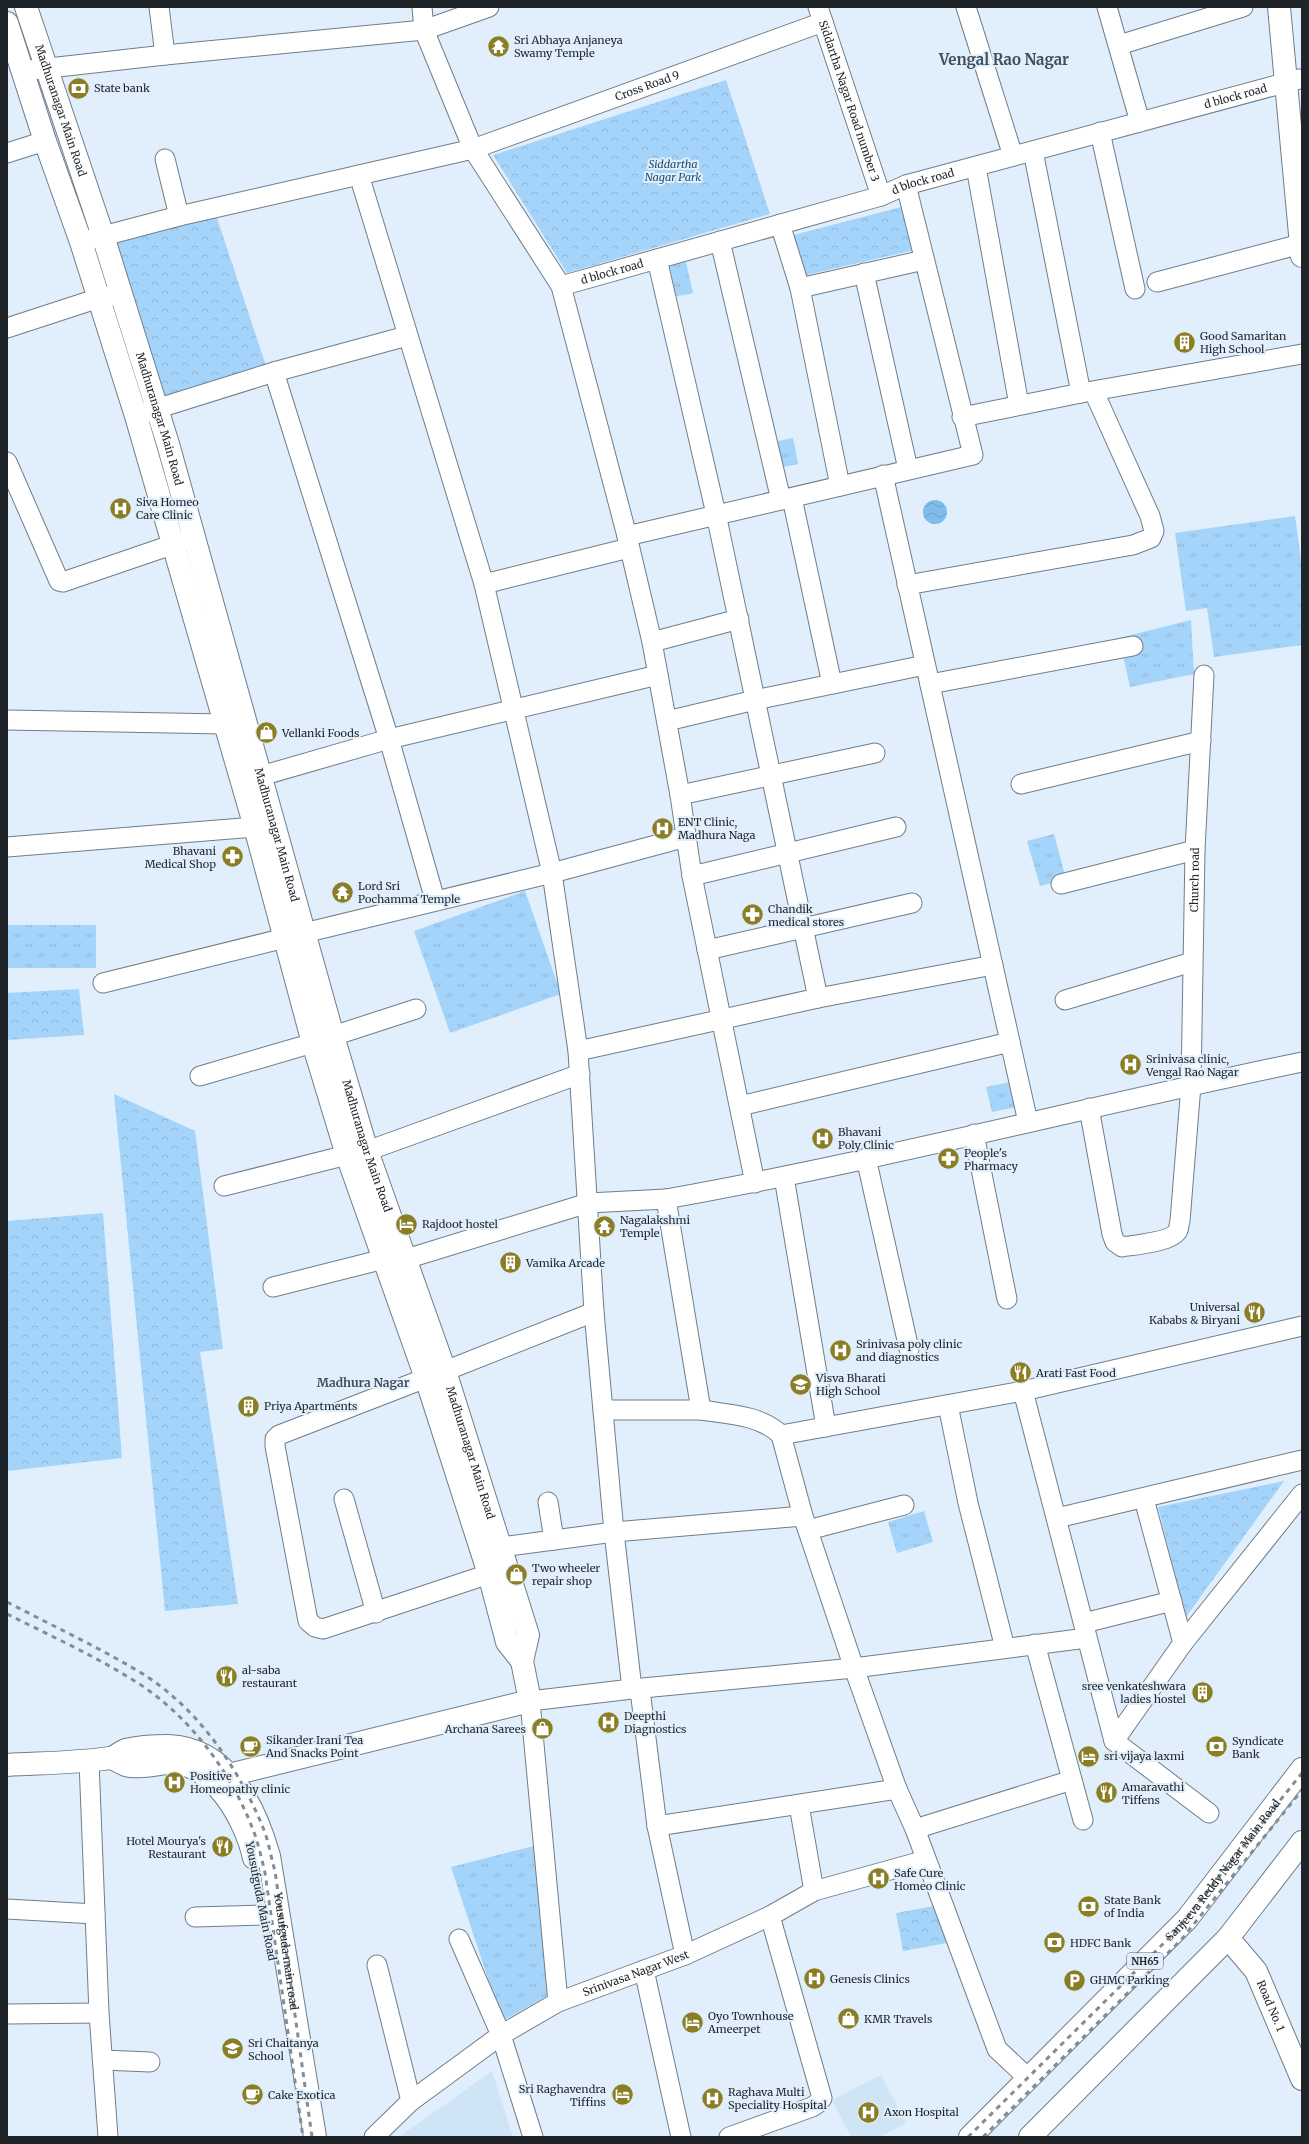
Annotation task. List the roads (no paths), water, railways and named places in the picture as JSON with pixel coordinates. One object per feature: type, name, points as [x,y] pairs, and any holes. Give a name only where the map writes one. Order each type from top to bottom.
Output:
[{"type":"main road","name":"Madhuranagar Main Road","points":[[26,7],[122,294],[158,408],[195,537],[261,776],[294,935],[357,1153],[384,1259],[436,1375],[502,1548],[528,1635],[522,1661],[530,1701]]},
{"type":"main road","points":[[1279,7],[1293,81],[1302,114]]},
{"type":"main road","points":[[1290,7],[1302,250]]},
{"type":"main road","name":"Madhuranagar Main Road","points":[[7,24],[45,141],[81,242],[136,416],[174,543],[240,782],[294,935]]},
{"type":"main road","name":"Madhuranagar Main Road","points":[[357,1153],[406,1259],[507,1642],[522,1661]]},
{"type":"main road","points":[[7,1765],[89,1761],[112,1758],[125,1750],[167,1746],[185,1748],[201,1754],[228,1775],[530,1701]]},
{"type":"main road","name":"Yousufguda Main Road","points":[[112,1758],[126,1766],[174,1763],[188,1766],[199,1771],[210,1780],[229,1802],[248,1837],[266,1915],[299,2137]]},
{"type":"main road","name":"Sanjeeva Reddy Nagar Main Road","points":[[970,2137],[1187,1919],[1302,1769]]},
{"type":"main road","name":"Yousufguda main road","points":[[228,1775],[241,1789],[255,1813],[269,1856],[315,2137]]},
{"type":"main road","points":[[1030,2137],[1228,1938],[1302,1842]]},
{"type":"main road","name":"Road No. 1","points":[[1228,1938],[1256,1971],[1302,2079]]},
{"type":"street","points":[[159,7],[165,55]]},
{"type":"street","points":[[422,7],[424,30],[473,149],[561,286],[628,542],[652,642],[680,795],[692,876],[755,1183]]},
{"type":"street","points":[[22,71],[165,55],[424,30],[489,7]]},
{"type":"street","points":[[966,7],[1014,156]]},
{"type":"street","points":[[1107,7],[1119,44],[1140,122]]},
{"type":"street","points":[[1119,44],[1243,7]]},
{"type":"street","name":"Cross Road 9","points":[[81,242],[179,216],[473,149],[820,15]]},
{"type":"street","name":"Siddartha Nagar Road number 3","points":[[820,15],[881,196]]},
{"type":"street","name":"d block road","points":[[561,286],[881,196],[906,185],[1293,81]]},
{"type":"street","points":[[1100,132],[1135,289]]},
{"type":"street","points":[[7,153],[45,141]]},
{"type":"street","points":[[907,585],[1133,545],[1151,538],[1154,531],[1150,516],[1087,393],[1033,151]]},
{"type":"street","points":[[165,159],[179,216]]},
{"type":"street","points":[[976,167],[1019,406]]},
{"type":"street","points":[[358,176],[484,584],[552,874],[578,1051],[594,1312],[614,1532],[657,1826],[685,1955]]},
{"type":"street","points":[[484,584],[628,542],[716,514],[973,455],[962,418],[906,185]]},
{"type":"street","points":[[780,224],[800,288],[840,486]]},
{"type":"street","points":[[720,241],[832,684]]},
{"type":"street","points":[[1156,282],[1302,250]]},
{"type":"street","points":[[657,259],[739,619],[818,998]]},
{"type":"street","points":[[800,288],[924,260]]},
{"type":"street","points":[[864,273],[908,469]]},
{"type":"street","points":[[7,328],[99,298],[122,294]]},
{"type":"street","points":[[136,416],[274,372],[407,336]]},
{"type":"street","points":[[962,418],[1087,393],[1302,354]]},
{"type":"street","points":[[274,372],[389,739],[435,900]]},
{"type":"street","points":[[8,466],[58,581],[62,582],[195,537]]},
{"type":"street","points":[[882,475],[1028,1122]]},
{"type":"street","points":[[652,642],[739,619]]},
{"type":"street","points":[[930,684],[1133,646]]},
{"type":"street","points":[[667,721],[755,700],[925,665]]},
{"type":"street","name":"Church road","points":[[1089,1108],[1112,1234],[1115,1242],[1122,1247],[1146,1244],[1171,1237],[1178,1231],[1191,1085],[1195,850],[1204,674]]},
{"type":"street","points":[[240,782],[389,739],[658,675]]},
{"type":"street","points":[[7,720],[224,724]]},
{"type":"street","points":[[1021,784],[1201,741]]},
{"type":"street","points":[[680,795],[875,753]]},
{"type":"street","points":[[7,847],[255,827]]},
{"type":"street","points":[[692,876],[896,827]]},
{"type":"street","points":[[103,983],[435,900],[552,874],[686,837]]},
{"type":"street","points":[[1061,884],[1195,850]]},
{"type":"street","points":[[707,950],[912,903]]},
{"type":"street","points":[[1065,1000],[1192,962]]},
{"type":"street","points":[[578,1051],[818,998],[993,965]]},
{"type":"street","points":[[200,1076],[416,1009]]},
{"type":"street","points":[[740,1106],[1010,1042]]},
{"type":"street","points":[[406,1259],[588,1203],[666,1199],[755,1183],[1191,1085],[1302,1062]]},
{"type":"street","points":[[224,1186],[357,1153],[580,1074]]},
{"type":"street","points":[[974,1134],[1007,1299]]},
{"type":"street","points":[[866,1158],[909,1349]]},
{"type":"street","points":[[784,1177],[826,1427]]},
{"type":"street","points":[[666,1199],[701,1410]]},
{"type":"street","points":[[273,1287],[384,1259]]},
{"type":"street","points":[[489,1574],[376,1613],[323,1629],[315,1627],[308,1621],[275,1446],[275,1439],[279,1435],[436,1375],[594,1312]]},
{"type":"street","points":[[781,1435],[1023,1391],[1302,1326]]},
{"type":"street","points":[[1023,1391],[1114,1741],[1209,1813]]},
{"type":"street","points":[[948,1405],[968,1503],[1005,1648]]},
{"type":"street","points":[[603,1410],[701,1410],[759,1421],[772,1426],[781,1435],[805,1523],[854,1668],[997,2049],[1028,2078]]},
{"type":"street","points":[[1057,1518],[1144,1499],[1302,1460]]},
{"type":"street","points":[[1114,1741],[1183,1643],[1302,1494]]},
{"type":"street","points":[[344,1499],[376,1613]]},
{"type":"street","points":[[1144,1499],[1183,1643]]},
{"type":"street","points":[[548,1502],[554,1540]]},
{"type":"street","points":[[502,1548],[614,1532],[805,1523],[904,1505]]},
{"type":"street","points":[[558,2002],[530,1701],[854,1668],[1035,1644],[1085,1630],[1172,1601]]},
{"type":"street","points":[[1035,1644],[1083,1820]]},
{"type":"street","points":[[89,1761],[99,2013],[108,2137]]},
{"type":"street","points":[[915,1829],[1072,1780]]},
{"type":"street","points":[[657,1826],[799,1805],[898,1788]]},
{"type":"street","points":[[799,1805],[814,1891]]},
{"type":"street","name":"Srinivasa Nagar West","points":[[374,2137],[411,2101],[501,2035],[558,2002],[685,1955],[770,1916],[814,1891],[926,1860]]},
{"type":"street","points":[[7,1909],[94,1914]]},
{"type":"street","points":[[195,1917],[266,1915]]},
{"type":"street","points":[[729,2137],[812,2107],[818,2104],[822,2098],[770,1916]]},
{"type":"street","points":[[459,1939],[501,2035],[533,2137]]},
{"type":"street","points":[[377,1965],[411,2101]]},
{"type":"street","points":[[644,1970],[681,2137]]},
{"type":"street","points":[[7,2014],[99,2013]]},
{"type":"street","points":[[102,2060],[150,2062]]},
{"type":"water","points":[[930,500],[940,500],[947,507],[947,517],[940,524],[930,524],[923,517],[923,507]]},
{"type":"railway","points":[[7,1602],[106,1653],[159,1685],[179,1702],[214,1740],[242,1784],[264,1830],[275,1871],[312,2137]]},
{"type":"railway","points":[[7,1614],[102,1662],[133,1680],[153,1694],[173,1710],[207,1747],[235,1790],[255,1835],[265,1873],[303,2137]]},
{"type":"railway","points":[[968,2137],[1174,1933],[1302,1773]]},
{"type":"railway","points":[[983,2137],[1181,1940],[1302,1790]]},
{"type":"place","name":"Sri Abhaya Anjaneya Swamy Temple","points":[[499,46]]},
{"type":"place","name":"State bank","points":[[79,88]]},
{"type":"place","name":"Good Samaritan High School","points":[[1184,342]]},
{"type":"place","name":"Siva Homeo Care Clinic","points":[[120,508]]},
{"type":"place","name":"Vellanki Foods","points":[[267,733]]},
{"type":"place","name":"ENT Clinic, Madhura Naga","points":[[663,828]]},
{"type":"place","name":"Bhavani Medical Shop","points":[[232,857]]},
{"type":"place","name":"Lord Sri Pochamma Temple","points":[[342,892]]},
{"type":"place","name":"Chandik medical stores","points":[[753,915]]},
{"type":"place","name":"Srinivasa clinic, Vengal Rao Nagar","points":[[1130,1065]]},
{"type":"place","name":"Bhavani Poly Clinic","points":[[822,1138]]},
{"type":"place","name":"People's Pharmacy","points":[[949,1159]]},
{"type":"place","name":"Rajdoot hostel","points":[[407,1224]]},
{"type":"place","name":"Nagalakshmi Temple","points":[[605,1226]]},
{"type":"place","name":"Vamika Arcade","points":[[510,1263]]},
{"type":"place","name":"Universal Kababs & Biryani","points":[[1255,1313]]},
{"type":"place","name":"Srinivasa poly clinic and diagnostics","points":[[841,1350]]},
{"type":"place","name":"Arati Fast Food","points":[[1020,1373]]},
{"type":"place","name":"Visva Bharati High School","points":[[801,1384]]},
{"type":"place","name":"Priya Apartments","points":[[248,1406]]},
{"type":"place","name":"Two wheeler repair shop","points":[[516,1574]]},
{"type":"place","name":"al-saba restaurant","points":[[226,1676]]},
{"type":"place","name":"sree venkateshwara ladies hostel","points":[[1202,1692]]},
{"type":"place","name":"Deepthi Diagnostics","points":[[608,1722]]},
{"type":"place","name":"Archana Sarees","points":[[542,1729]]},
{"type":"place","name":"Sikander Irani Tea And Snacks Point","points":[[250,1746]]},
{"type":"place","name":"Syndicate Bank","points":[[1216,1747]]},
{"type":"place","name":"sri vijaya laxmi","points":[[1088,1756]]},
{"type":"place","name":"Positive Homeopathy clinic","points":[[175,1782]]},
{"type":"place","name":"Amaravathi Tiffens","points":[[1106,1793]]},
{"type":"place","name":"Hotel Mourya's Restaurant","points":[[222,1847]]},
{"type":"place","name":"Safe Cure Homeo Clinic","points":[[878,1879]]},
{"type":"place","name":"State Bank of India","points":[[1089,1906]]},
{"type":"place","name":"HDFC Bank","points":[[1054,1943]]},
{"type":"place","name":"Genesis Clinics","points":[[814,1979]]},
{"type":"place","name":"GHMC Parking","points":[[1074,1980]]},
{"type":"place","name":"KMR Travels","points":[[848,2019]]},
{"type":"place","name":"Oyo Townhouse Ameerpet","points":[[692,2022]]},
{"type":"place","name":"Sri Chaitanya School","points":[[232,2049]]},
{"type":"place","name":"Cake Exotica","points":[[253,2095]]},
{"type":"place","name":"Sri Raghavendra Tiffins","points":[[622,2095]]},
{"type":"place","name":"Raghava Multi Speciality Hospital","points":[[712,2098]]},
{"type":"place","name":"Axon Hospital","points":[[869,2112]]},
{"type":"district","name":"Vengal Rao Nagar","points":[[1004,59]]},
{"type":"district","name":"Madhura Nagar","points":[[363,1382]]},
{"type":"park label","name":"Siddartha Nagar Park","points":[[673,170]]}]
